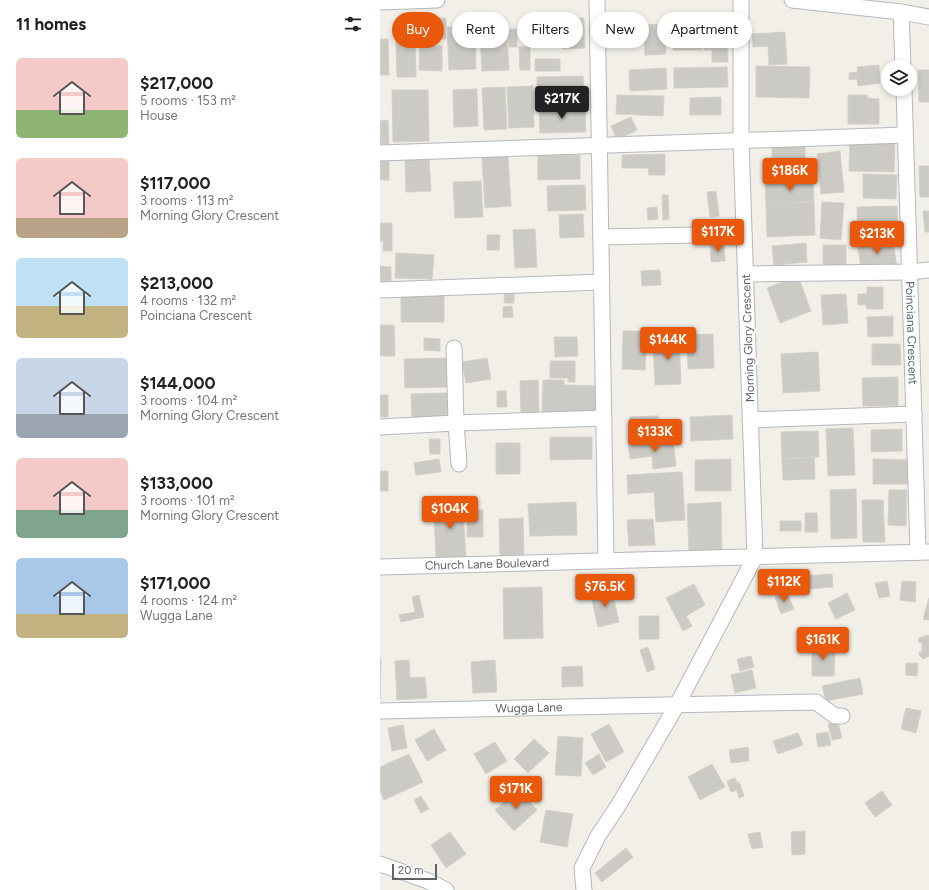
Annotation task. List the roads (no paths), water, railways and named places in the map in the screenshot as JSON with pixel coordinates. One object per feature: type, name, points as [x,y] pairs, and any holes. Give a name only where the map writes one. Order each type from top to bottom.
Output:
[{"type":"street","points":[[380,2],[437,0]]},
{"type":"street","points":[[597,0],[606,561]]},
{"type":"street","name":"Morning Glory Crescent","points":[[741,0],[741,141],[755,557]]},
{"type":"street","points":[[792,0],[901,12],[929,17]]},
{"type":"street","points":[[901,12],[903,60]]},
{"type":"street","name":"Poinciana Crescent","points":[[904,96],[914,414],[923,552]]},
{"type":"street","points":[[380,153],[905,135]]},
{"type":"street","points":[[601,237],[744,234]]},
{"type":"street","points":[[745,274],[909,272],[929,270]]},
{"type":"street","points":[[380,290],[602,282]]},
{"type":"street","points":[[454,348],[456,423],[459,464]]},
{"type":"street","points":[[750,420],[914,414]]},
{"type":"street","points":[[380,427],[604,418]]},
{"type":"street","name":"Church Lane Boulevard","points":[[380,567],[923,552]]},
{"type":"street","points":[[584,890],[582,868],[598,836],[622,800],[678,705],[755,557]]},
{"type":"street","name":"Wugga Lane","points":[[380,711],[816,702],[835,716],[842,716]]},
{"type":"street","points":[[380,864],[428,881],[446,890]]}]
